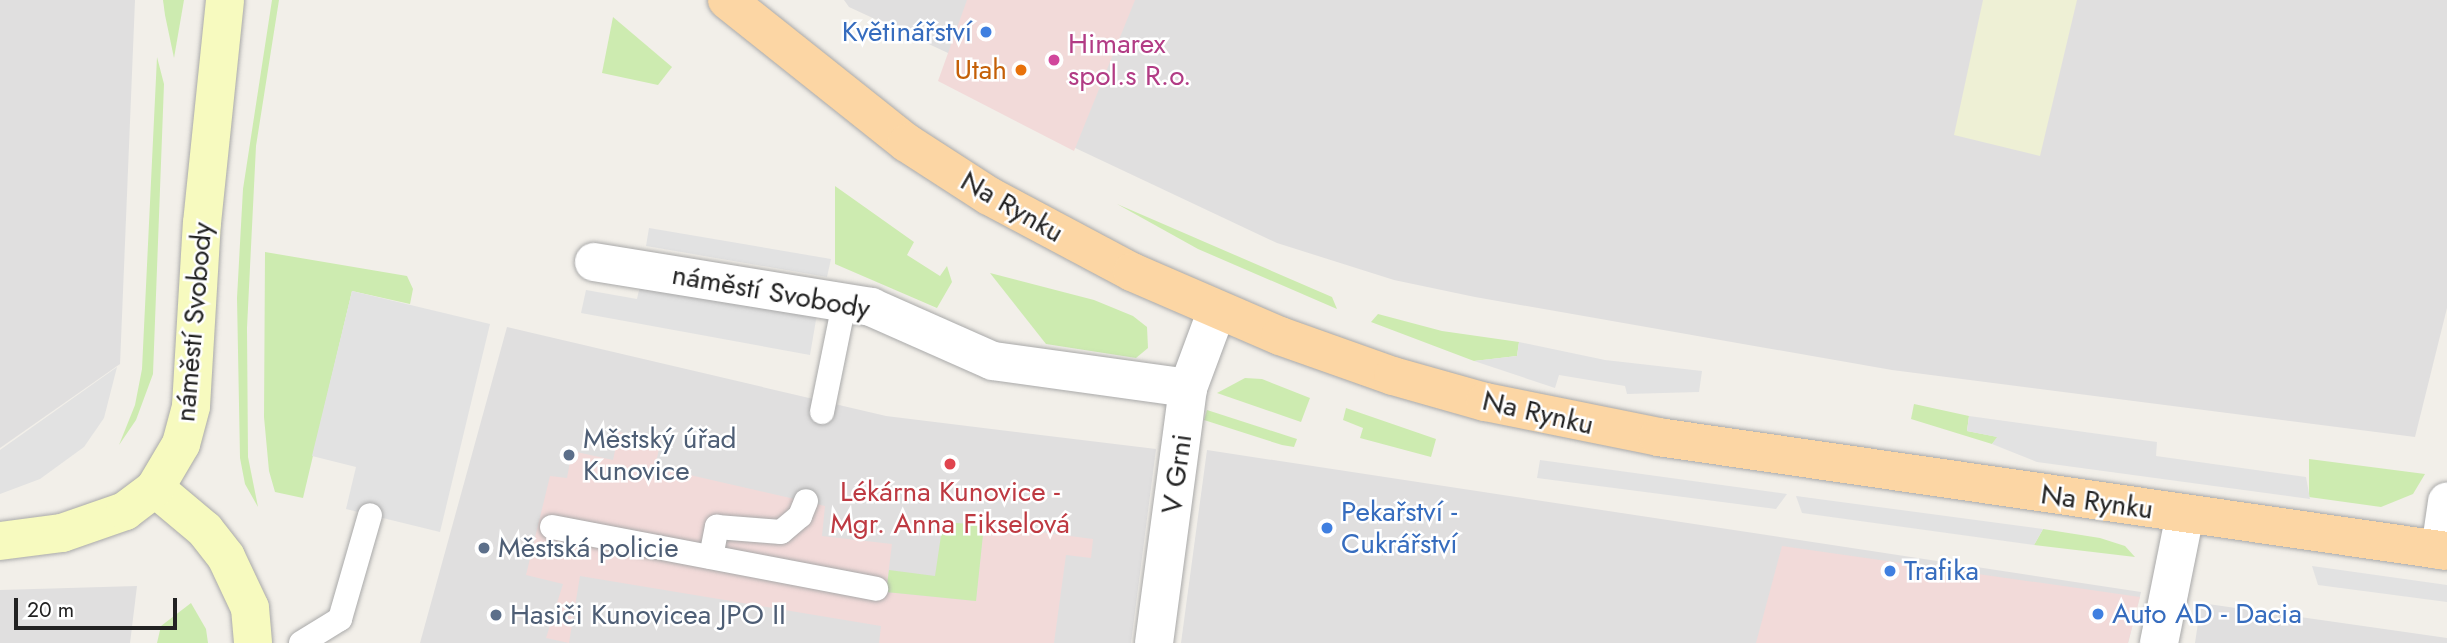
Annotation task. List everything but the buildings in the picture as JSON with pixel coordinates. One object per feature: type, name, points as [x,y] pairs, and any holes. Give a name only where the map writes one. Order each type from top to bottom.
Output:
[{"type":"main road","name":"náměstí Svobody","points":[[155,488],[181,444],[191,406],[202,223],[225,0]]},
{"type":"main road","name":"Na Rynku","points":[[727,0],[887,128],[949,171],[1043,227],[1217,310],[1393,376],[1572,422],[1835,466],[2444,550]]},
{"type":"main road","points":[[0,541],[62,533],[99,522],[125,511],[155,488],[205,530],[226,557],[250,608],[253,643]]},
{"type":"street","name":"náměstí Svobody","points":[[594,262],[881,310],[993,361],[1188,388]]},
{"type":"street","name":"V Grni","points":[[1154,643],[1188,388],[1217,310]]},
{"type":"street","points":[[2444,550],[2447,502]]},
{"type":"street","points":[[2160,643],[2185,514]]},
{"type":"lane","points":[[822,412],[844,303]]},
{"type":"lane","points":[[711,557],[717,527],[781,532],[800,516],[806,501]]},
{"type":"lane","points":[[301,643],[340,619],[370,515]]},
{"type":"lane","points":[[552,527],[876,589]]},
{"type":"shaded area","points":[[0,0],[135,0],[120,364],[0,448]]},
{"type":"shaded area","points":[[844,0],[2447,0],[2447,308],[2415,437],[1892,370],[1475,297],[1394,280],[1277,243],[1071,146],[976,66],[849,7]]},
{"type":"shaded area","points":[[967,0],[1135,0],[1074,151],[938,81]]},
{"type":"shaded area","points":[[649,228],[831,259],[827,277],[646,246]]},
{"type":"shaded area","points":[[641,282],[817,314],[810,355],[581,313],[586,290],[637,299]]},
{"type":"shaded area","points":[[352,291],[490,324],[440,532],[346,509],[356,467],[312,456]]},
{"type":"shaded area","points":[[507,327],[886,416],[1156,449],[1131,643],[420,643]]},
{"type":"shaded area","points":[[1519,342],[1605,360],[1702,371],[1699,392],[1627,394],[1625,386],[1559,375],[1555,388],[1474,361],[1517,356]]},
{"type":"shaded area","points":[[117,367],[104,418],[84,447],[40,479],[0,494],[0,450]]},
{"type":"shaded area","points":[[1969,416],[2157,442],[2156,456],[2306,477],[2310,499],[2037,462],[1992,444],[1997,437],[1967,431]]},
{"type":"shaded area","points":[[619,432],[661,440],[655,467],[825,506],[822,536],[892,544],[886,592],[976,601],[984,525],[1093,539],[1091,558],[1066,555],[1054,643],[879,643],[881,626],[580,576],[569,643],[546,638],[563,584],[526,575],[550,476],[567,478],[572,451],[613,460]]},
{"type":"shaded area","points":[[1207,450],[2141,592],[2128,643],[1181,643]]},
{"type":"shaded area","points":[[1540,460],[1787,494],[1776,509],[1537,478]]},
{"type":"shaded area","points":[[1796,496],[2043,529],[2034,545],[1802,513]]},
{"type":"shaded area","points":[[1782,546],[2140,597],[2128,643],[1756,643]]},
{"type":"shaded area","points":[[2312,566],[2447,585],[2447,602],[2318,585]]},
{"type":"shaded area","points":[[137,586],[130,643],[0,643],[0,590]]},
{"type":"shaded area","points":[[2201,603],[2447,638],[2447,643],[2195,643]]},
{"type":"green space","points":[[163,0],[184,0],[174,58],[165,15]]},
{"type":"green space","points":[[272,0],[279,0],[256,146],[247,328],[248,457],[258,507],[245,484],[240,458],[237,298],[243,189]]},
{"type":"green space","points":[[1983,0],[2077,0],[2040,156],[1954,135]]},
{"type":"green space","points":[[613,17],[672,67],[658,85],[602,73]]},
{"type":"green space","points":[[157,57],[164,84],[153,374],[136,420],[119,445],[135,405],[142,369]]},
{"type":"green space","points":[[835,186],[914,242],[907,255],[940,276],[947,266],[952,282],[937,308],[835,264]]},
{"type":"green space","points":[[1117,204],[1332,297],[1337,309],[1198,249]]},
{"type":"green space","points":[[265,252],[407,276],[413,289],[410,304],[352,291],[303,498],[275,492],[269,471],[264,417]]},
{"type":"green space","points":[[990,273],[1094,300],[1133,316],[1147,327],[1148,348],[1136,358],[1046,344]]},
{"type":"green space","points":[[1378,314],[1442,331],[1519,342],[1517,356],[1474,361],[1371,322]]},
{"type":"green space","points":[[1245,378],[1262,379],[1310,398],[1301,422],[1217,393]]},
{"type":"green space","points":[[1914,404],[1969,416],[1967,431],[1998,437],[1992,444],[1911,419]]},
{"type":"green space","points":[[1346,408],[1436,439],[1431,457],[1360,438],[1363,428],[1343,420]]},
{"type":"green space","points":[[1207,410],[1297,439],[1294,447],[1282,445],[1204,420]]},
{"type":"green space","points":[[2309,459],[2425,474],[2413,494],[2381,507],[2309,497]]},
{"type":"green space","points":[[943,522],[984,525],[976,601],[886,592],[889,570],[935,576]]},
{"type":"green space","points":[[2043,529],[2100,538],[2125,546],[2135,557],[2034,545]]},
{"type":"green space","points":[[191,603],[206,629],[208,643],[157,643],[161,626]]},
{"type":"place","name":"Květinářství","points":[[986,32]]},
{"type":"place","name":"Himarex spol.s R.o.","points":[[1054,60]]},
{"type":"place","name":"Utah","points":[[1021,70]]},
{"type":"place","name":"Městský úřad Kunovice","points":[[569,455]]},
{"type":"place","name":"Lékárna Kunovice - Mgr. Anna Fikselová","points":[[950,464]]},
{"type":"place","name":"Pekařství - Cukrářství","points":[[1327,528]]},
{"type":"place","name":"Městská policie","points":[[484,548]]},
{"type":"place","name":"Trafika","points":[[1890,571]]},
{"type":"place","name":"Auto AD - Dacia","points":[[2098,614]]},
{"type":"place","name":"Hasiči Kunovicea JPO II","points":[[496,615]]}]
